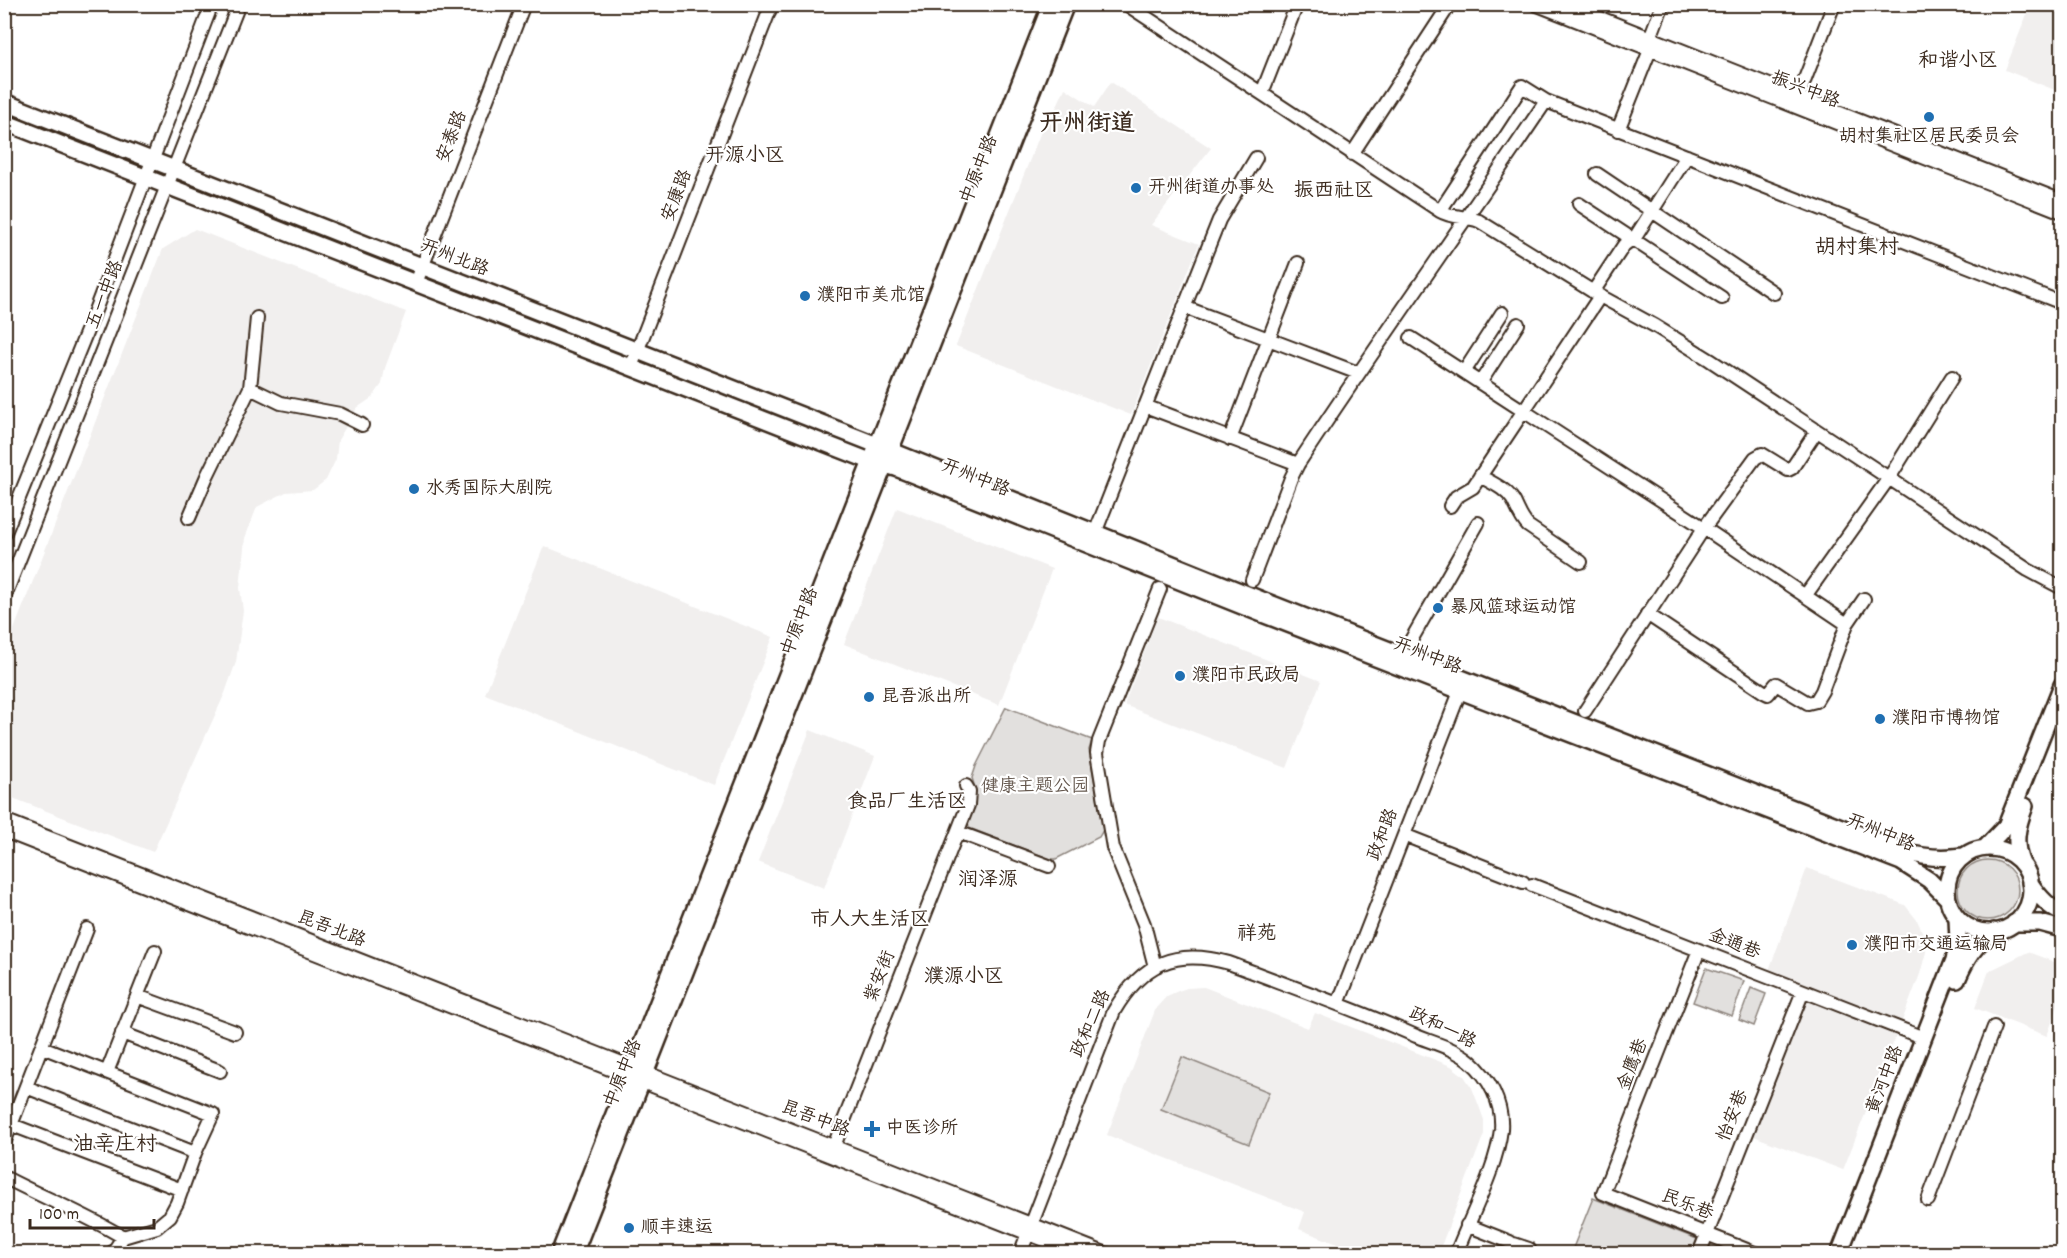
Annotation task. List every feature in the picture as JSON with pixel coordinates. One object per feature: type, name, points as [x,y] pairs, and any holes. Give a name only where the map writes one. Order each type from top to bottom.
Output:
[{"type":"main road","name":"中原中路","points":[[883,448],[1051,4]]},
{"type":"main road","name":"中原中路","points":[[559,1254],[637,1074],[883,448],[1066,4]]},
{"type":"main road","name":"开州北路","points":[[4,102],[883,448]]},
{"type":"main road","name":"开州北路","points":[[4,122],[877,463]]},
{"type":"main road","name":"开州中路","points":[[883,448],[1901,862],[1929,880],[1947,898]]},
{"type":"main road","name":"开州中路","points":[[877,463],[896,468],[1257,612],[1463,685],[1905,852],[1924,858],[1938,859],[1963,856]]},
{"type":"main road","points":[[1985,848],[2006,826],[2062,685]]},
{"type":"main road","points":[[2062,712],[2019,821],[2016,844],[2030,883],[2042,898],[2062,914]]},
{"type":"main road","points":[[2022,864],[2013,855],[2003,850],[1985,848],[1963,856],[1953,868],[1947,883],[1947,898],[1957,918],[1977,930],[1994,932],[2014,923],[2040,923],[2062,929]]},
{"type":"main road","points":[[2014,923],[2028,905],[2030,883]]},
{"type":"main road","name":"黄河中路","points":[[1839,1254],[1957,951],[1957,918]]},
{"type":"main road","name":"黄河中路","points":[[1850,1254],[1963,964],[1974,948],[1994,932]]},
{"type":"main road","name":"中原中路","points":[[574,1254],[637,1074]]},
{"type":"street","name":"五一中路","points":[[4,535],[91,321],[213,4]]},
{"type":"street","name":"五一中路","points":[[4,598],[239,4]]},
{"type":"street","name":"安泰路","points":[[416,283],[524,4]]},
{"type":"street","name":"安康路","points":[[631,367],[772,4]]},
{"type":"street","points":[[1126,4],[1440,211],[1448,215],[1468,217],[1479,221],[1596,294],[1655,326],[2028,570],[2062,588]]},
{"type":"street","points":[[1262,93],[1297,4]]},
{"type":"street","points":[[1352,154],[1450,4]]},
{"type":"street","name":"振兴中路","points":[[1535,4],[1798,97],[2062,201]]},
{"type":"street","name":"振兴中路","points":[[1565,4],[1650,44],[2062,212]]},
{"type":"street","points":[[1618,129],[1663,4]]},
{"type":"street","points":[[1798,97],[1834,4]]},
{"type":"street","points":[[1440,211],[1522,86],[1546,101],[2062,303]]},
{"type":"street","points":[[1252,580],[1298,464],[1546,101]]},
{"type":"street","points":[[1450,506],[1456,497],[1473,487],[1596,294],[1624,245],[1632,239],[1653,212],[1687,156]]},
{"type":"street","points":[[1095,533],[1219,220],[1256,158]]},
{"type":"street","points":[[1597,174],[1774,293]]},
{"type":"street","points":[[1579,204],[1722,298]]},
{"type":"street","points":[[1230,439],[1298,262]]},
{"type":"street","points":[[1184,307],[1358,373]]},
{"type":"street","points":[[1464,372],[1502,313]]},
{"type":"street","points":[[189,518],[250,388],[257,318]]},
{"type":"street","points":[[1480,383],[1518,324]]},
{"type":"street","points":[[1411,338],[1704,528],[1847,624]]},
{"type":"street","points":[[1805,596],[1889,478],[1952,377]]},
{"type":"street","points":[[250,388],[281,403],[340,414],[362,425]]},
{"type":"street","points":[[1145,406],[1298,464]]},
{"type":"street","points":[[1585,711],[1704,528],[1755,458],[1762,454],[1788,470],[1792,468],[1816,432]]},
{"type":"street","points":[[1480,476],[1504,490],[1513,500],[1522,520],[1528,526],[1581,562]]},
{"type":"street","points":[[1410,642],[1478,523]]},
{"type":"street","points":[[1155,966],[1144,924],[1113,848],[1097,753],[1099,741],[1160,589]]},
{"type":"street","points":[[1647,614],[1764,692],[1768,694],[1776,684],[1808,703],[1816,701],[1822,691],[1847,624],[1864,598]]},
{"type":"street","name":"政和路","points":[[1338,1004],[1463,685]]},
{"type":"street","name":"紫安街","points":[[834,1146],[968,805],[969,791],[966,786]]},
{"type":"street","name":"昆吾北路","points":[[4,820],[637,1074]]},
{"type":"street","name":"昆吾北路","points":[[4,831],[637,1074]]},
{"type":"street","points":[[958,832],[1049,866]]},
{"type":"street","name":"金通巷","points":[[1404,835],[1924,1038]]},
{"type":"street","points":[[4,1143],[87,929]]},
{"type":"street","name":"金鹰巷","points":[[1603,1193],[1699,950]]},
{"type":"street","points":[[107,1072],[155,951]]},
{"type":"street","name":"政和二路","points":[[1020,1254],[1114,1011],[1125,992],[1136,980],[1155,966],[1172,960],[1190,957],[1216,959],[1338,1004]]},
{"type":"street","name":"怡安巷","points":[[1699,1254],[1803,991]]},
{"type":"street","points":[[137,996],[235,1032]]},
{"type":"street","name":"政和一路","points":[[1338,1004],[1470,1060],[1490,1085],[1497,1099],[1501,1129],[1492,1163],[1456,1254]]},
{"type":"street","points":[[1928,1200],[1994,1027]]},
{"type":"street","points":[[122,1033],[220,1071]]},
{"type":"street","points":[[42,1047],[213,1114],[170,1216],[157,1227],[123,1237],[112,1254]]},
{"type":"street","name":"昆吾中路","points":[[637,1074],[834,1146],[1029,1228],[1080,1254]]},
{"type":"street","name":"昆吾中路","points":[[637,1074],[1029,1228],[1107,1254]]},
{"type":"street","points":[[26,1087],[195,1153]]},
{"type":"street","points":[[12,1125],[182,1190]]},
{"type":"street","points":[[4,1177],[98,1222],[123,1237]]},
{"type":"street","name":"民乐巷","points":[[1603,1193],[1757,1254]]},
{"type":"street","points":[[1467,1225],[1529,1249],[1527,1254]]},
{"type":"shaded area","points":[[2031,4],[2041,5],[2062,13],[2062,93],[2005,70]]},
{"type":"shaded area","points":[[1111,82],[1211,148],[1151,225],[1199,244],[1131,415],[956,346],[1044,124],[1052,117],[1065,88],[1094,107]]},
{"type":"shaded area","points":[[195,229],[406,312],[385,368],[382,384],[373,397],[357,408],[338,440],[336,459],[326,480],[313,490],[286,492],[257,507],[245,538],[240,588],[243,611],[236,662],[225,693],[153,852],[5,795],[4,655],[163,249]]},
{"type":"shaded area","points":[[897,508],[1052,569],[999,705],[844,644]]},
{"type":"shaded area","points":[[544,546],[773,637],[714,785],[485,694]]},
{"type":"shaded area","points":[[1158,617],[1321,681],[1287,768],[1124,705]]},
{"type":"shaded area","points":[[810,730],[875,756],[824,888],[758,862]]},
{"type":"shaded area","name":"濮阳市交通运输局","points":[[1807,868],[1905,905],[1917,920],[1925,938],[1926,952],[1902,1021],[1769,970]]},
{"type":"shaded area","points":[[2028,952],[2062,965],[2062,994],[2047,1036],[1975,1008],[1989,971]]},
{"type":"shaded area","points":[[1204,987],[1308,1028],[1315,1013],[1451,1066],[1464,1076],[1472,1088],[1484,1120],[1484,1134],[1438,1254],[1361,1253],[1299,1229],[1305,1212],[1107,1135],[1156,1008],[1167,996],[1178,991]]},
{"type":"shaded area","points":[[1804,1000],[1896,1036],[1843,1170],[1751,1135]]},
{"type":"green space","name":"健康主题公园","points":[[1006,707],[1092,740],[1089,750],[1103,830],[1099,837],[1056,859],[1050,859],[969,828],[968,823],[976,791],[972,778]]},
{"type":"green space","points":[[1982,860],[1994,860],[2010,868],[2016,878],[2018,890],[2016,902],[2010,912],[1994,920],[1982,920],[1966,912],[1958,896],[1958,884],[1966,868]]},
{"type":"green space","points":[[1706,968],[1744,981],[1732,1016],[1693,1002]]},
{"type":"green space","points":[[1751,988],[1766,994],[1754,1026],[1739,1020]]},
{"type":"green space","points":[[1182,1057],[1269,1092],[1249,1144],[1161,1109]]},
{"type":"green space","points":[[1593,1198],[1697,1239],[1691,1253],[1571,1253]]},
{"type":"place","name":"胡村集社区居民委员会","points":[[1929,117]]},
{"type":"place","name":"开州街道办事处","points":[[1136,188]]},
{"type":"place","name":"濮阳市美术馆","points":[[805,296]]},
{"type":"place","name":"水秀国际大剧院","points":[[414,489]]},
{"type":"place","name":"暴风篮球运动馆","points":[[1438,608]]},
{"type":"place","name":"濮阳市民政局","points":[[1180,676]]},
{"type":"place","name":"昆吾派出所","points":[[869,697]]},
{"type":"place","name":"濮阳市博物馆","points":[[1880,719]]},
{"type":"place","name":"濮阳市交通运输局","points":[[1852,945]]},
{"type":"place","name":"中医诊所","points":[[872,1129]]},
{"type":"place","name":"顺丰速运","points":[[629,1228]]},
{"type":"district","name":"和谐小区","points":[[1958,62]]},
{"type":"district","name":"开州街道","points":[[1087,125]]},
{"type":"district","name":"开源小区","points":[[745,157]]},
{"type":"district","name":"振西社区","points":[[1334,192]]},
{"type":"district","name":"胡村集村","points":[[1857,249]]},
{"type":"district","name":"食品厂生活区","points":[[907,803]]},
{"type":"district","name":"润泽源","points":[[988,881]]},
{"type":"district","name":"市人大生活区","points":[[870,921]]},
{"type":"district","name":"祥苑","points":[[1257,935]]},
{"type":"district","name":"濮源小区","points":[[964,978]]},
{"type":"district","name":"油辛庄村","points":[[115,1146]]}]
